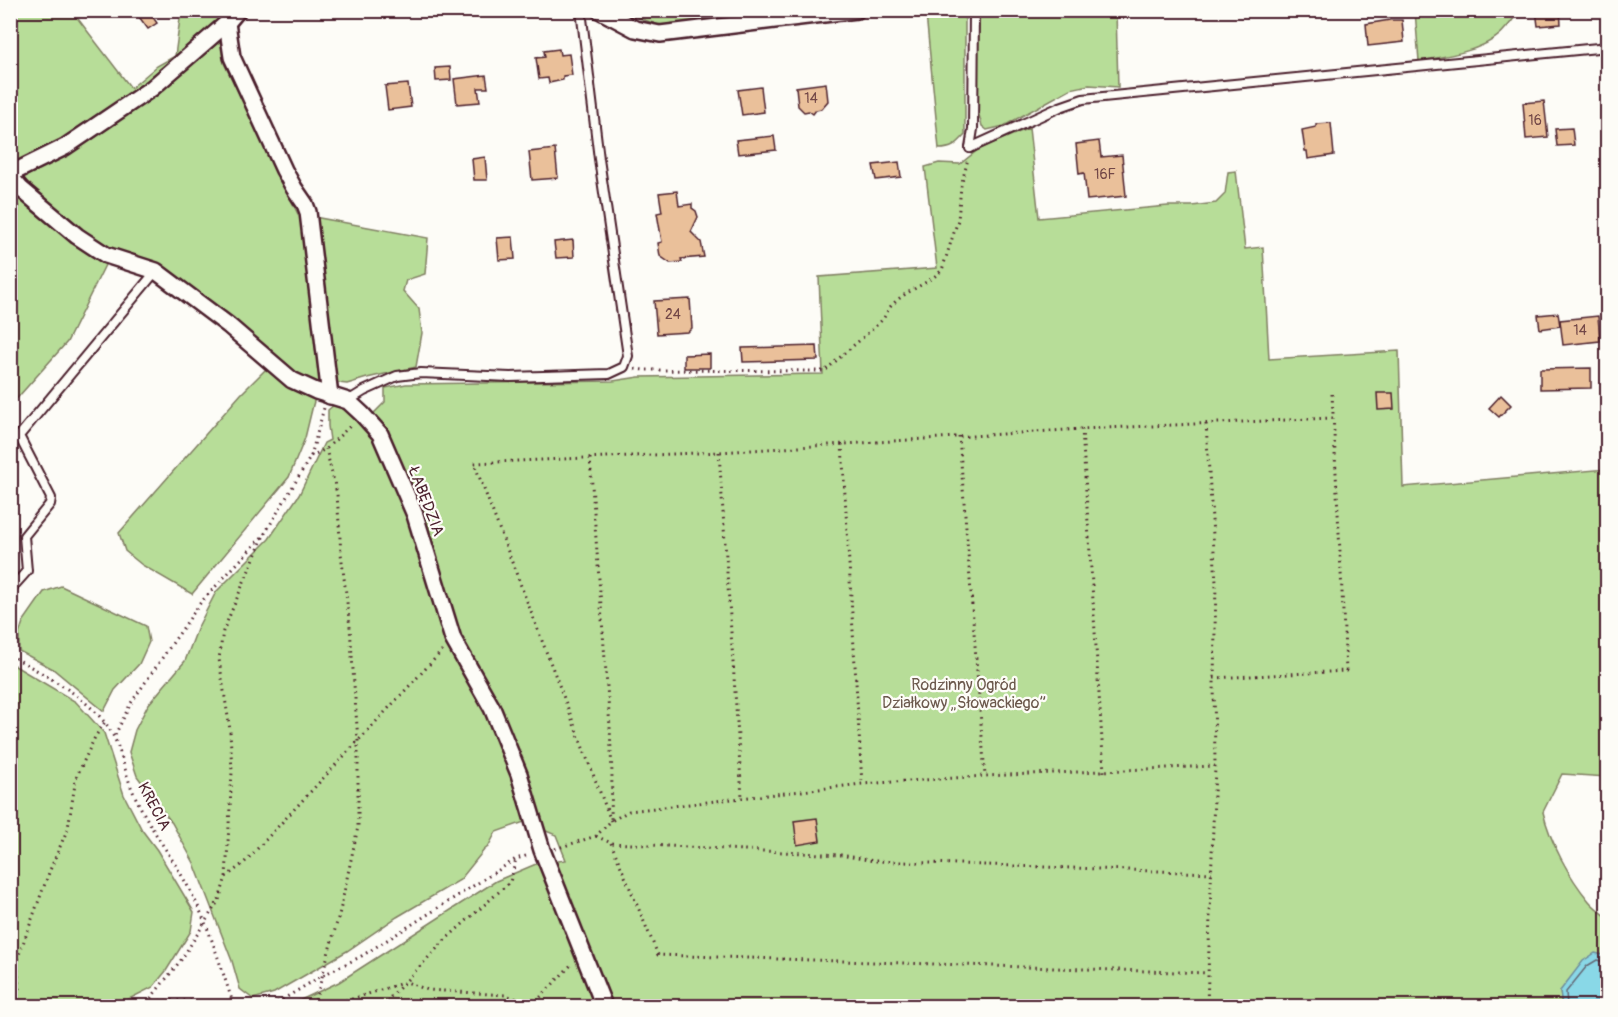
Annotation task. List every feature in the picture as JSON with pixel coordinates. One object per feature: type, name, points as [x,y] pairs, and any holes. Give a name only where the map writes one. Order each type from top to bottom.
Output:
[{"type":"street","points":[[10,175],[65,147],[152,88],[227,23],[238,10]]},
{"type":"street","points":[[600,10],[635,29],[660,34],[857,10]]},
{"type":"street","points":[[227,23],[232,57],[284,170],[308,212],[330,396]]},
{"type":"street","name":"ŁABĘDZIA","points":[[10,175],[21,189],[77,236],[106,255],[156,271],[228,325],[292,380],[307,388],[348,401],[380,434],[415,515],[453,639],[492,708],[519,774],[542,850],[604,1006]]},
{"type":"lane","points":[[348,401],[397,376],[421,373],[510,377],[598,375],[609,374],[624,367],[628,356],[599,159],[581,10]]},
{"type":"lane","points":[[970,148],[973,129],[974,10]]},
{"type":"lane","points":[[970,148],[1060,107],[1083,99],[1608,47]]},
{"type":"lane","points":[[10,590],[27,571],[24,536],[50,504],[51,498],[19,436],[156,271]]},
{"type":"path","points":[[656,10],[658,12],[674,10]]},
{"type":"path","points":[[624,367],[644,370],[825,371],[883,319],[891,306],[942,270],[958,220],[961,186],[970,148]]},
{"type":"path","points":[[10,242],[21,189]]},
{"type":"path","points":[[1214,678],[1346,671],[1332,394]]},
{"type":"path","points":[[147,1003],[181,960],[219,900],[226,877],[232,772],[230,730],[219,660],[223,631],[264,535],[311,456],[324,408],[330,396]]},
{"type":"path","points":[[311,456],[326,449],[362,414]]},
{"type":"path","points":[[611,821],[474,462],[719,452],[1082,429],[1333,418]]},
{"type":"path","points":[[1206,424],[1216,583],[1215,766],[1207,1006]]},
{"type":"path","points":[[1082,429],[1104,772]]},
{"type":"path","points":[[959,436],[985,776]]},
{"type":"path","points":[[842,444],[861,784]]},
{"type":"path","points":[[326,449],[337,494],[358,741],[358,827],[340,911],[315,1006],[352,999],[405,982],[428,990],[506,995],[533,1006],[583,951]]},
{"type":"path","points":[[719,452],[742,797]]},
{"type":"path","points":[[590,458],[610,727],[611,821]]},
{"type":"path","points":[[114,735],[131,702],[201,602],[264,535]]},
{"type":"path","points":[[226,877],[244,862],[453,639]]},
{"type":"path","name":"KRECIA","points":[[10,655],[74,693],[105,722],[114,735],[134,795],[187,884],[204,922],[235,1006]]},
{"type":"path","points":[[17,960],[68,828],[76,778],[95,737],[105,722]]},
{"type":"path","points":[[274,1006],[322,975],[360,957],[516,859],[542,850],[561,848],[596,836],[611,821],[629,811],[861,784],[1215,766]]},
{"type":"path","points":[[596,836],[611,843],[842,855],[874,861],[1212,873]]},
{"type":"path","points":[[611,843],[658,955],[1208,973]]},
{"type":"path","points":[[382,1006],[446,939],[510,882],[516,859]]},
{"type":"path","points":[[10,943],[17,960],[19,990],[13,1006]]},
{"type":"path","points":[[130,1006],[192,1001],[235,1006]]},
{"type":"path","points":[[274,1006],[291,1006]]},
{"type":"green space","points":[[620,10],[789,11],[661,26]]},
{"type":"green space","points":[[950,10],[965,11],[965,135],[954,146],[939,149],[926,14]]},
{"type":"green space","points":[[1415,10],[1519,11],[1505,29],[1488,43],[1465,51],[1419,61]]},
{"type":"green space","points":[[11,11],[72,11],[131,88],[157,66],[175,56],[181,11],[227,11],[224,63],[298,214],[428,238],[425,274],[406,280],[403,291],[419,309],[422,333],[416,367],[347,384],[320,381],[305,438],[289,477],[192,594],[142,565],[125,551],[119,533],[241,394],[275,360],[186,286],[132,255],[106,263],[67,342],[11,405]]},
{"type":"green space","points":[[979,11],[1116,11],[1118,87],[1089,85],[1070,89],[1004,126],[987,130],[982,126],[977,108]]},
{"type":"green space","name":"Rodzinny Ogród Działkowy „Słowackiego”","points":[[1029,128],[1039,218],[1216,203],[1225,194],[1228,172],[1236,171],[1245,249],[1263,247],[1269,359],[1399,351],[1403,487],[1607,469],[1607,777],[1562,774],[1543,812],[1555,847],[1568,870],[1589,901],[1607,917],[1607,960],[1603,955],[1560,991],[1562,1006],[288,1006],[339,982],[496,881],[536,864],[566,860],[556,835],[524,822],[496,832],[488,847],[460,880],[397,917],[347,951],[274,993],[253,999],[240,989],[232,961],[194,863],[172,823],[137,776],[129,752],[135,730],[148,705],[185,661],[198,627],[216,592],[269,539],[299,495],[324,443],[330,440],[328,410],[337,402],[371,416],[385,402],[385,388],[406,384],[613,381],[639,377],[823,374],[819,277],[937,268],[925,167],[939,163],[960,164],[979,149]]},
{"type":"green space","points":[[61,586],[146,626],[149,642],[139,664],[115,690],[104,711],[53,669],[19,651],[19,634],[23,622],[44,592]]},
{"type":"green space","points":[[10,663],[76,702],[104,733],[124,795],[142,830],[157,850],[194,912],[191,931],[166,971],[153,987],[125,1001],[100,1002],[93,1006],[11,1006]]},
{"type":"water","points":[[1595,953],[1603,955],[1607,960],[1607,1006],[1562,1006],[1560,991],[1583,961]]},
{"type":"building","points":[[134,10],[148,10],[157,23],[148,29]]},
{"type":"building","points":[[1536,10],[1560,10],[1561,24],[1538,26]]},
{"type":"building","points":[[1402,20],[1404,42],[1368,46],[1366,24]]},
{"type":"building","points":[[559,49],[560,55],[569,54],[572,75],[563,76],[563,80],[549,83],[548,78],[539,79],[536,58],[545,57],[544,51]]},
{"type":"building","points":[[450,67],[451,80],[436,81],[435,68]]},
{"type":"building","points":[[486,75],[488,88],[478,88],[480,102],[457,104],[454,79]]},
{"type":"building","points":[[826,83],[828,101],[813,114],[809,111],[804,112],[798,106],[796,87]]},
{"type":"building","points":[[408,84],[411,107],[388,110],[385,86]]},
{"type":"building","points":[[761,87],[764,112],[742,115],[738,90]]},
{"type":"building","points":[[1544,101],[1548,137],[1526,139],[1523,103]]},
{"type":"building","points":[[1331,123],[1334,155],[1308,159],[1302,130],[1316,127],[1316,124]]},
{"type":"building","points":[[1572,128],[1574,145],[1557,146],[1555,129]]},
{"type":"building","points":[[774,136],[776,150],[738,154],[736,140]]},
{"type":"building","points":[[1099,141],[1101,157],[1122,155],[1126,196],[1087,200],[1084,173],[1079,174],[1076,144]]},
{"type":"building","points":[[555,149],[558,178],[532,180],[529,152]]},
{"type":"building","points":[[485,157],[487,180],[474,180],[472,159]]},
{"type":"building","points":[[899,162],[901,177],[876,180],[873,165]]},
{"type":"building","points":[[677,191],[679,206],[692,204],[692,208],[696,211],[698,217],[691,232],[701,242],[704,257],[681,259],[682,262],[670,263],[660,256],[658,243],[662,242],[657,213],[662,212],[659,193]]},
{"type":"building","points":[[513,237],[515,259],[499,260],[497,238]]},
{"type":"building","points":[[573,240],[574,257],[556,258],[554,242]]},
{"type":"building","points":[[690,299],[692,328],[688,332],[657,334],[654,301]]},
{"type":"building","points":[[1558,313],[1560,326],[1540,329],[1538,315]]},
{"type":"building","points":[[1598,316],[1600,341],[1563,345],[1560,320]]},
{"type":"building","points":[[817,346],[818,360],[743,362],[742,348]]},
{"type":"building","points":[[710,354],[710,368],[684,368],[684,355]]},
{"type":"building","points":[[1591,368],[1591,388],[1540,389],[1540,369]]},
{"type":"building","points":[[1377,393],[1393,393],[1394,409],[1378,410]]},
{"type":"building","points":[[1501,395],[1511,405],[1499,417],[1489,408]]},
{"type":"building","points":[[817,818],[820,841],[797,845],[794,821]]}]
